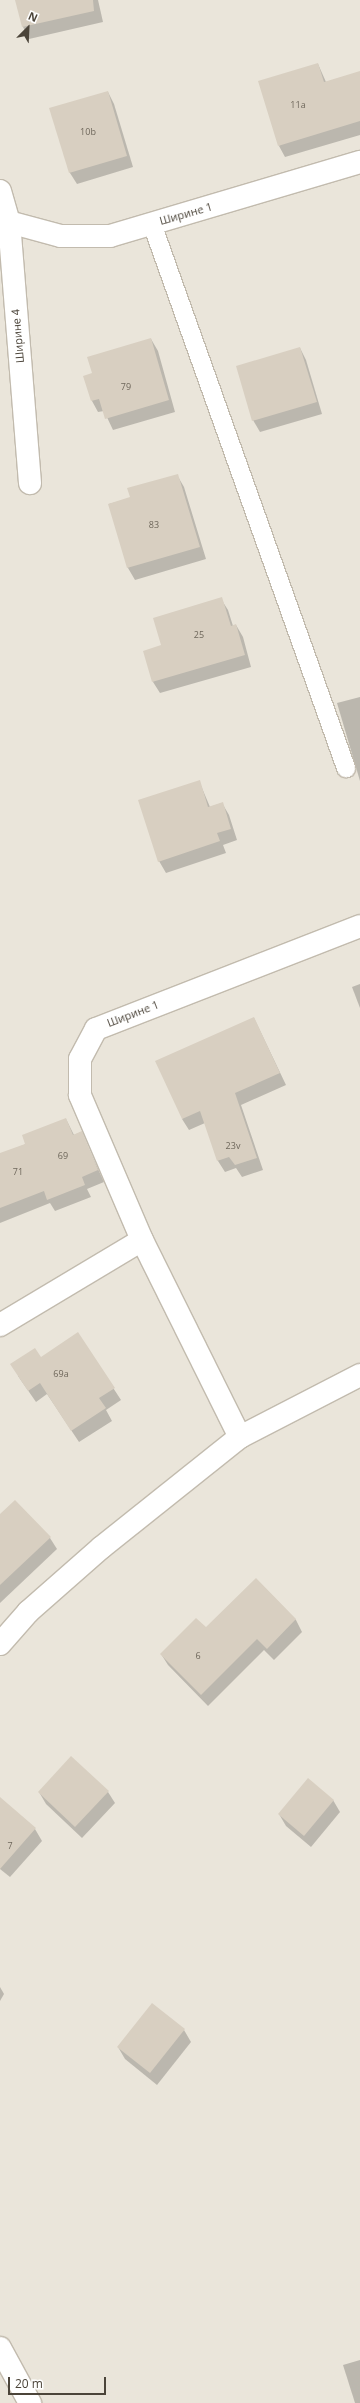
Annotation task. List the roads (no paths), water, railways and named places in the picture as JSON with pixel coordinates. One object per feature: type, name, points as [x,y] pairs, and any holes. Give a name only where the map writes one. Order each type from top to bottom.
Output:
[{"type":"street","name":"Ширине 1","points":[[9,222],[61,236],[110,236],[360,162]]},
{"type":"street","name":"Ширине 4","points":[[0,191],[9,222],[30,483]]},
{"type":"street","name":"Ширине 1","points":[[240,1437],[142,1240],[80,1094],[80,1059],[96,1029],[360,926]]},
{"type":"street","points":[[0,1325],[142,1240]]},
{"type":"street","points":[[0,1644],[28,1612],[102,1547],[240,1437],[360,1375]]},
{"type":"street","points":[[0,2348],[30,2403]]},
{"type":"lane","points":[[152,224],[346,768]]}]
